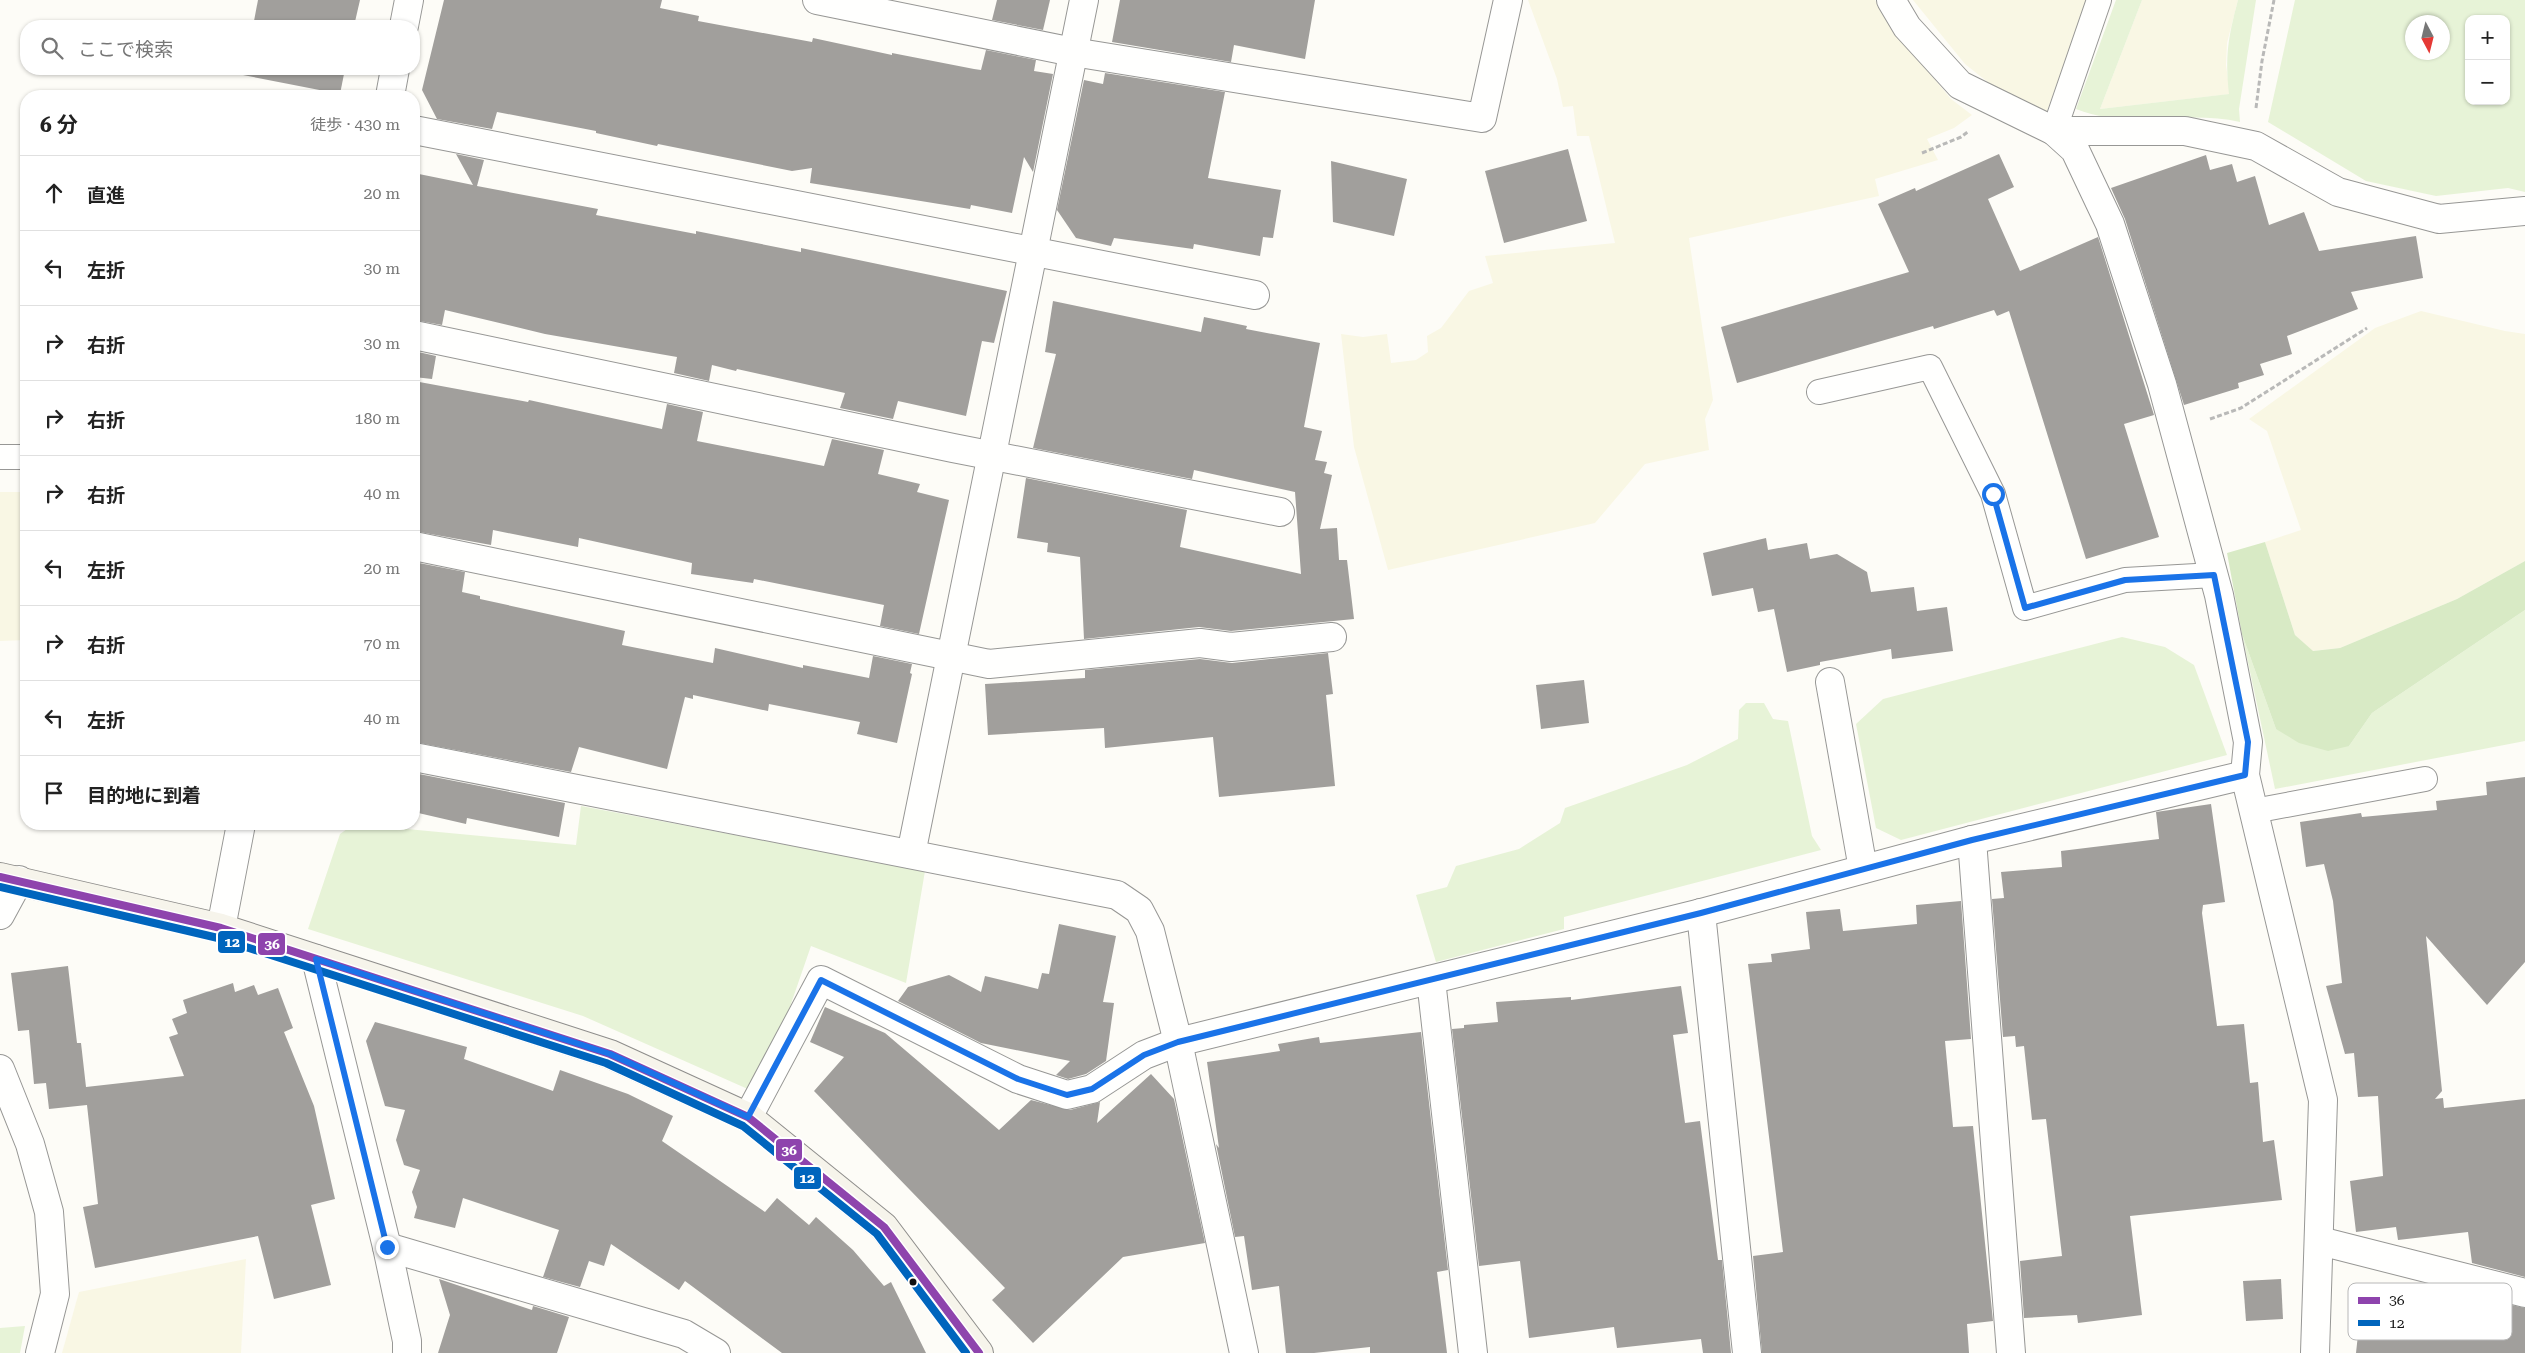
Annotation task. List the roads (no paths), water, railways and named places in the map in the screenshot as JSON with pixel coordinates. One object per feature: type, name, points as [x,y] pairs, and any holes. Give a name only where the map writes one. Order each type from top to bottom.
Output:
[{"type":"street","points":[[405,20],[409,0]]},
{"type":"street","points":[[817,0],[1073,52],[1482,118],[1508,0]]},
{"type":"street","points":[[911,854],[1084,0]]},
{"type":"street","points":[[1891,0],[1907,27],[1960,86],[2054,131],[2075,150],[2110,224],[2174,430],[2214,575],[2248,742],[2245,775],[2323,1100],[2315,1353]]},
{"type":"street","points":[[391,90],[394,75]]},
{"type":"street","points":[[420,131],[1034,250],[1255,295]]},
{"type":"street","points":[[2054,131],[2185,131],[2256,146],[2338,192],[2439,219],[2525,211]]},
{"type":"street","points":[[420,336],[991,456],[1280,512]]},
{"type":"street","points":[[420,547],[950,658],[989,664],[1200,643],[1231,647],[1332,637]]},
{"type":"street","points":[[1830,682],[1863,869]]},
{"type":"street","points":[[420,758],[1117,895],[1139,910],[1150,931],[1178,1042],[1244,1353]]},
{"type":"street","points":[[748,1117],[821,980],[1018,1079],[1067,1095],[1092,1089],[1144,1055],[1178,1042],[1701,913],[1972,840],[2245,775]]},
{"type":"street","points":[[221,928],[240,830]]},
{"type":"street","points":[[1972,840],[2011,1353]]},
{"type":"street","points":[[0,915],[9,878],[221,928],[610,1054],[748,1117],[884,1227],[980,1353]]},
{"type":"street","points":[[1701,913],[1748,1353]]},
{"type":"street","points":[[316,959],[387,1247],[407,1341],[407,1353]]},
{"type":"street","points":[[1431,980],[1473,1353]]},
{"type":"street","points":[[0,1069],[30,1144],[50,1212],[55,1294],[40,1353]]},
{"type":"street","points":[[2320,1241],[2486,1283]]},
{"type":"street","points":[[387,1247],[684,1334],[716,1353]]},
{"type":"street","points":[[2512,1290],[2525,1293]]},
{"type":"lane","points":[[2054,131],[2099,0]]},
{"type":"lane","points":[[1819,392],[1930,366],[1993,494],[2025,608],[2125,580],[2214,575]]},
{"type":"lane","points":[[0,457],[20,457]]},
{"type":"lane","points":[[2254,811],[2425,779]]}]
